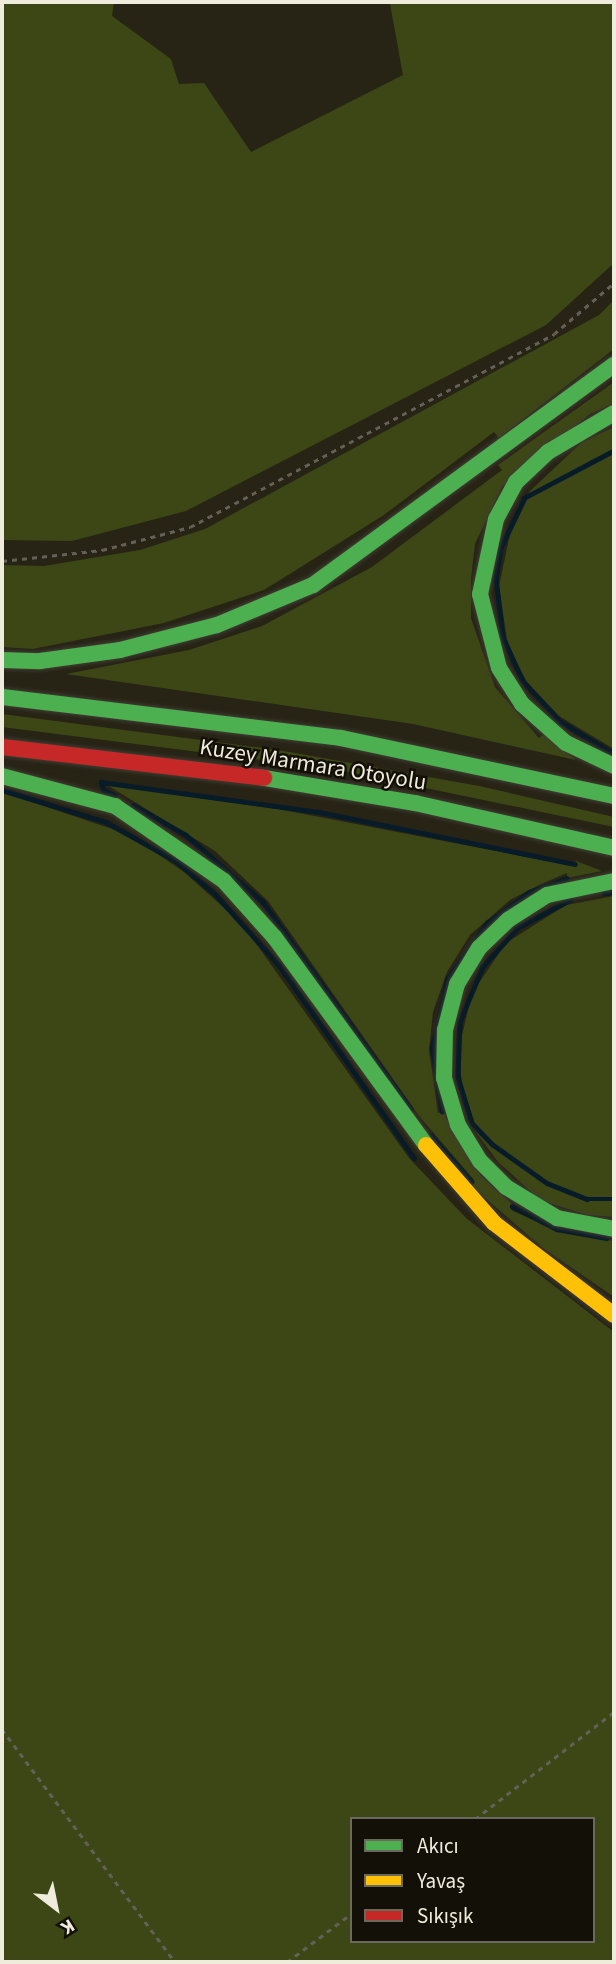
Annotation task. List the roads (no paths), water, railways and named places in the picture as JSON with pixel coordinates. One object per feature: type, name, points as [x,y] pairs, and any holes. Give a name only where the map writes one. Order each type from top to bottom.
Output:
[{"type":"highway","points":[[2,660],[40,661],[120,650],[217,625],[313,585],[614,365]]},
{"type":"highway","points":[[614,413],[548,452],[516,482],[492,532],[481,594],[499,668],[522,704],[566,743],[614,766]]},
{"type":"highway","name":"Kuzey Marmara Otoyolu","points":[[2,697],[341,738],[614,796]]},
{"type":"highway","name":"Kuzey Marmara Otoyolu","points":[[2,747],[235,773],[389,799],[614,848]]},
{"type":"highway","points":[[2,776],[115,806],[176,842],[224,881],[275,939],[375,1080],[460,1188],[494,1223],[614,1315]]},
{"type":"highway","points":[[614,881],[547,895],[508,920],[479,948],[457,984],[445,1030],[444,1077],[458,1125],[480,1161],[506,1187],[557,1218],[614,1230]]},
{"type":"waterway","points":[[614,451],[525,498],[501,548],[496,578],[503,637],[523,681],[561,722],[614,754]]},
{"type":"waterway","points":[[115,796],[103,790],[101,782],[319,812],[575,864]]},
{"type":"waterway","points":[[2,790],[106,822],[176,861],[215,894],[279,965],[414,1158]]},
{"type":"waterway","points":[[133,805],[186,835],[263,902],[411,1109]]},
{"type":"waterway","points":[[442,1112],[432,1048],[447,979],[487,923],[529,892],[567,878]]},
{"type":"waterway","points":[[604,893],[614,892]]},
{"type":"waterway","points":[[571,900],[518,928],[483,967],[460,1022],[458,1077],[472,1123],[492,1144],[547,1183],[587,1199],[614,1199]]},
{"type":"waterway","points":[[431,1135],[472,1182]]},
{"type":"waterway","points":[[512,1206],[557,1229],[606,1238]]}]
